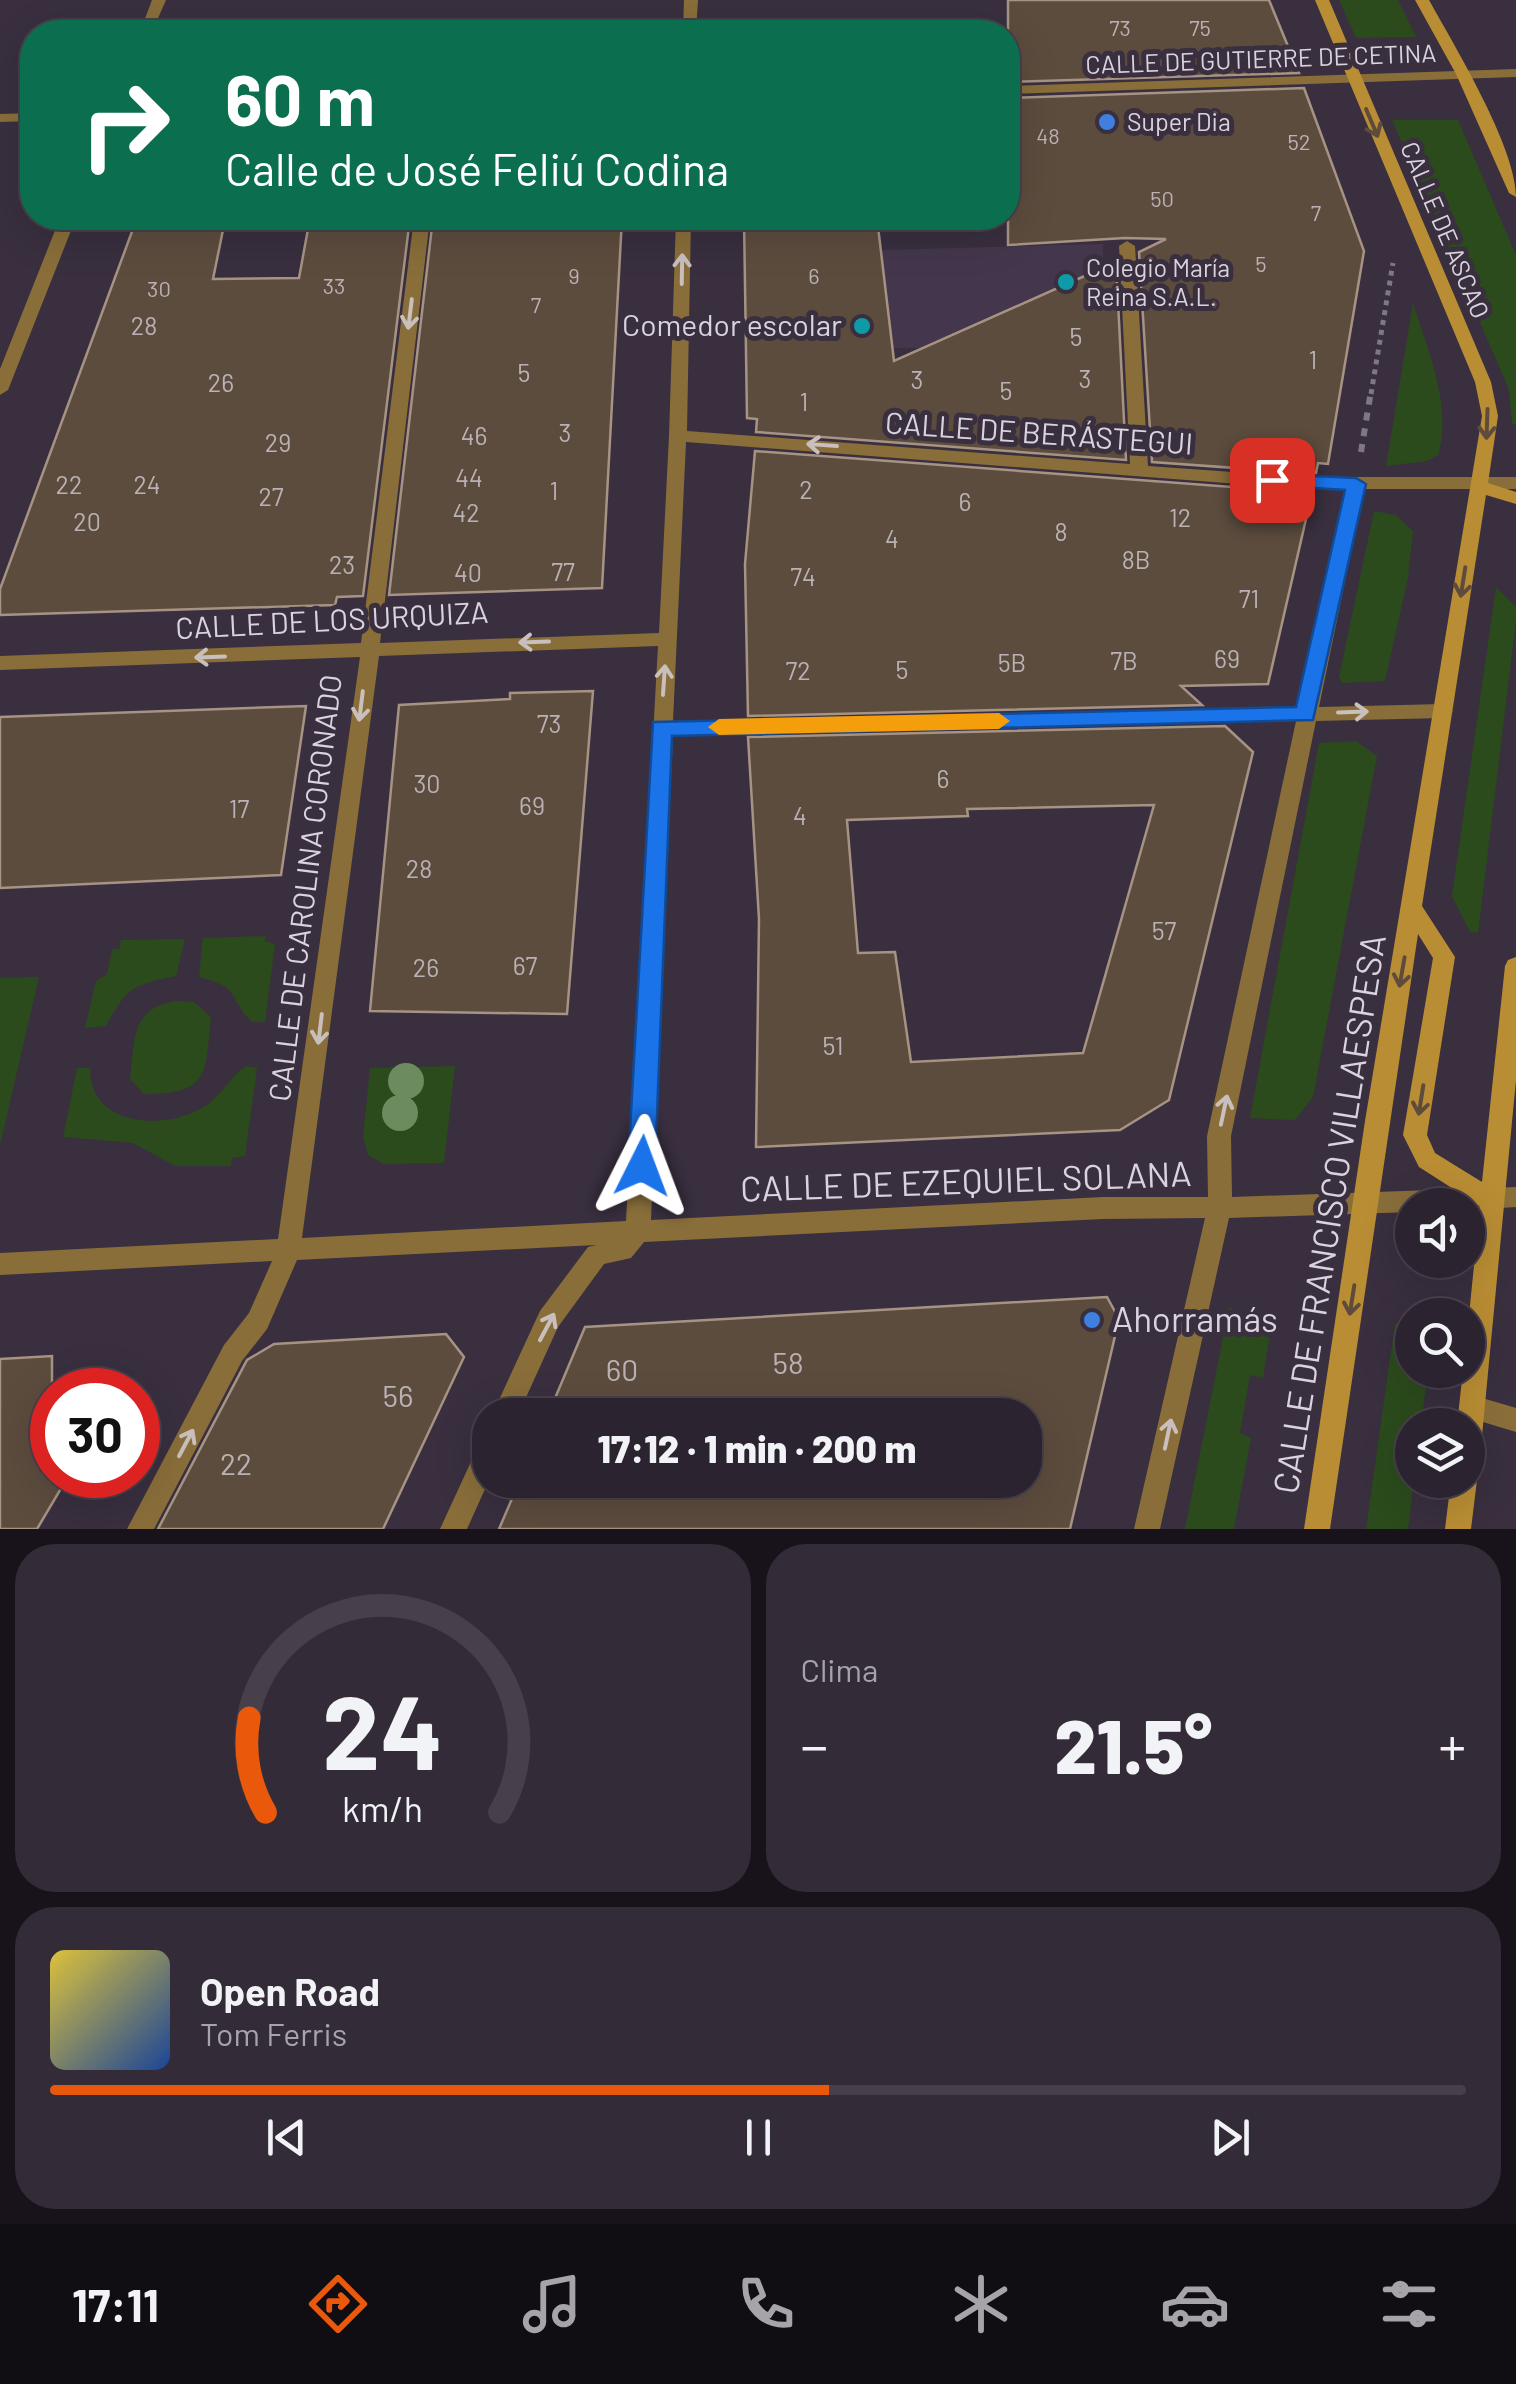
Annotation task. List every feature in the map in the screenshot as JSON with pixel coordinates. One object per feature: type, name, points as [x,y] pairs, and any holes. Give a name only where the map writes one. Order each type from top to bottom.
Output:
[{"type":"street","name":"CALLE DE ASCAO","points":[[1322,0],[1483,382],[1490,416],[1478,486]]},
{"type":"street","points":[[1422,0],[1463,74],[1516,193]]},
{"type":"street","name":"CALLE DE GUTIERRE DE CETINA","points":[[1020,90],[1516,73]]},
{"type":"street","points":[[0,390],[63,230]]},
{"type":"street","name":"CALLE DE CAROLINA CORONADO","points":[[140,1529],[233,1354],[258,1321],[288,1252],[370,651],[421,230]]},
{"type":"street","points":[[513,1398],[549,1320],[598,1256],[622,1250],[638,1232],[678,436],[683,230]]},
{"type":"street","points":[[1127,246],[1140,468]]},
{"type":"street","name":"CALLE DE BERÁSTEGUI","points":[[678,436],[1356,484],[1516,483]]},
{"type":"street","points":[[1147,1529],[1220,1206],[1219,1136],[1356,484]]},
{"type":"street","points":[[1478,486],[1516,498]]},
{"type":"street","name":"CALLE DE FRANCISCO VILLAESPESA","points":[[1317,1529],[1478,486]]},
{"type":"street","name":"CALLE DE LOS URQUIZA","points":[[0,663],[667,638]]},
{"type":"street","points":[[661,728],[1443,711]]},
{"type":"street","name":"CALLE DE FRANCISCO VILLAESPESA","points":[[1412,909],[1444,957],[1416,1135],[1427,1160],[1503,1198]]},
{"type":"street","points":[[1516,966],[1503,1198],[1472,1407],[1516,1420]]},
{"type":"street","name":"CALLE DE EZEQUIEL SOLANA","points":[[0,1264],[1103,1208],[1503,1198]]},
{"type":"street","points":[[453,1529],[472,1487]]},
{"type":"street","points":[[1458,1529],[1462,1498]]},
{"type":"path","points":[[1356,484],[1393,263],[1429,256]]},
{"type":"shaded area","points":[[1103,244],[1104,325],[923,348],[892,348],[880,250]]},
{"type":"green space","points":[[1339,0],[1398,0],[1416,37],[1356,38]]},
{"type":"green space","points":[[1392,120],[1458,120],[1516,255],[1516,424],[1512,424],[1509,390]]},
{"type":"green space","points":[[1413,303],[1436,378],[1442,436],[1438,455],[1427,461],[1386,466]]},
{"type":"green space","points":[[1374,511],[1396,515],[1413,531],[1408,578],[1385,681],[1342,683],[1339,677]]},
{"type":"green space","points":[[1496,587],[1516,607],[1516,621],[1478,933],[1470,932],[1452,896]]},
{"type":"green space","points":[[1356,741],[1377,756],[1313,1097],[1295,1120],[1250,1118],[1319,743]]},
{"type":"green space","points":[[266,936],[265,941],[275,944],[265,1022],[252,1022],[228,989],[199,977],[203,938]]},
{"type":"green space","points":[[185,939],[176,976],[140,985],[126,995],[106,1026],[85,1028],[96,981],[107,974],[112,949],[119,949],[121,940]]},
{"type":"green space","points":[[39,977],[1,1141],[0,1141],[0,978]]},
{"type":"green space","points":[[178,1001],[194,1002],[211,1017],[205,1066],[193,1085],[144,1094],[130,1079],[138,1028],[151,1010]]},
{"type":"green space","points":[[246,1066],[257,1068],[245,1156],[232,1158],[231,1166],[175,1166],[133,1143],[63,1137],[77,1068],[90,1068],[101,1102],[114,1112],[148,1121],[184,1116],[200,1109]]},
{"type":"green space","points":[[455,1066],[444,1163],[384,1164],[368,1155],[363,1136],[370,1068]]},
{"type":"green space","points":[[1229,1307],[1272,1321],[1263,1378],[1250,1375],[1240,1433],[1251,1438],[1234,1529],[1185,1529]]},
{"type":"green space","points":[[1395,1323],[1395,1388],[1426,1388],[1423,1408],[1395,1408],[1395,1498],[1412,1498],[1408,1529],[1366,1529]]},
{"type":"building","points":[[1008,0],[1269,0],[1299,73],[1020,82],[1020,20],[1008,20]]},
{"type":"building","points":[[1304,88],[1364,251],[1328,464],[1318,463],[1316,473],[1305,473],[1152,462],[1139,252],[1166,239],[1008,245],[1008,230],[1020,230],[1020,98]]},
{"type":"building","points":[[133,230],[223,230],[213,279],[299,278],[308,230],[409,230],[363,596],[337,597],[335,605],[0,615],[0,589]]},
{"type":"building","points":[[432,230],[621,230],[602,588],[389,595]]},
{"type":"building","points":[[744,230],[878,230],[894,361],[1116,262],[1126,460],[756,432],[757,419],[747,418]]},
{"type":"building","points":[[755,451],[1312,493],[1268,684],[1181,686],[1202,705],[748,716],[745,564]]},
{"type":"building","points":[[593,691],[567,1014],[370,1011],[399,705],[510,699],[510,693]]},
{"type":"building","points":[[306,706],[281,875],[0,888],[0,717]]},
{"type":"building","points":[[1225,726],[1253,752],[1169,1100],[1120,1130],[756,1147],[759,919],[748,737]],"holes":[[[1154,805],[1083,1053],[911,1062],[895,952],[858,953],[847,820],[968,816],[967,809]]]},
{"type":"building","points":[[1107,1297],[1119,1319],[1070,1529],[499,1529],[512,1498],[1042,1498],[1042,1398],[555,1398],[585,1327]]},
{"type":"building","points":[[446,1334],[464,1357],[383,1529],[158,1529],[247,1360],[274,1344]]},
{"type":"building","points":[[52,1356],[52,1368],[30,1368],[30,1498],[55,1498],[37,1529],[0,1529],[0,1359]]},
{"type":"slow traffic","points":[[719,727],[999,721]]},
{"type":"place","name":"Super Dia","points":[[1107,122]]},
{"type":"place","name":"Colegio María Reina S.A.L.","points":[[1066,282]]},
{"type":"place","name":"Comedor escolar","points":[[862,326]]},
{"type":"place","name":"Ahorramás","points":[[1092,1320]]},
{"type":"route","points":[[642,1166],[661,728],[1305,714],[1356,484],[1272,480]]}]
